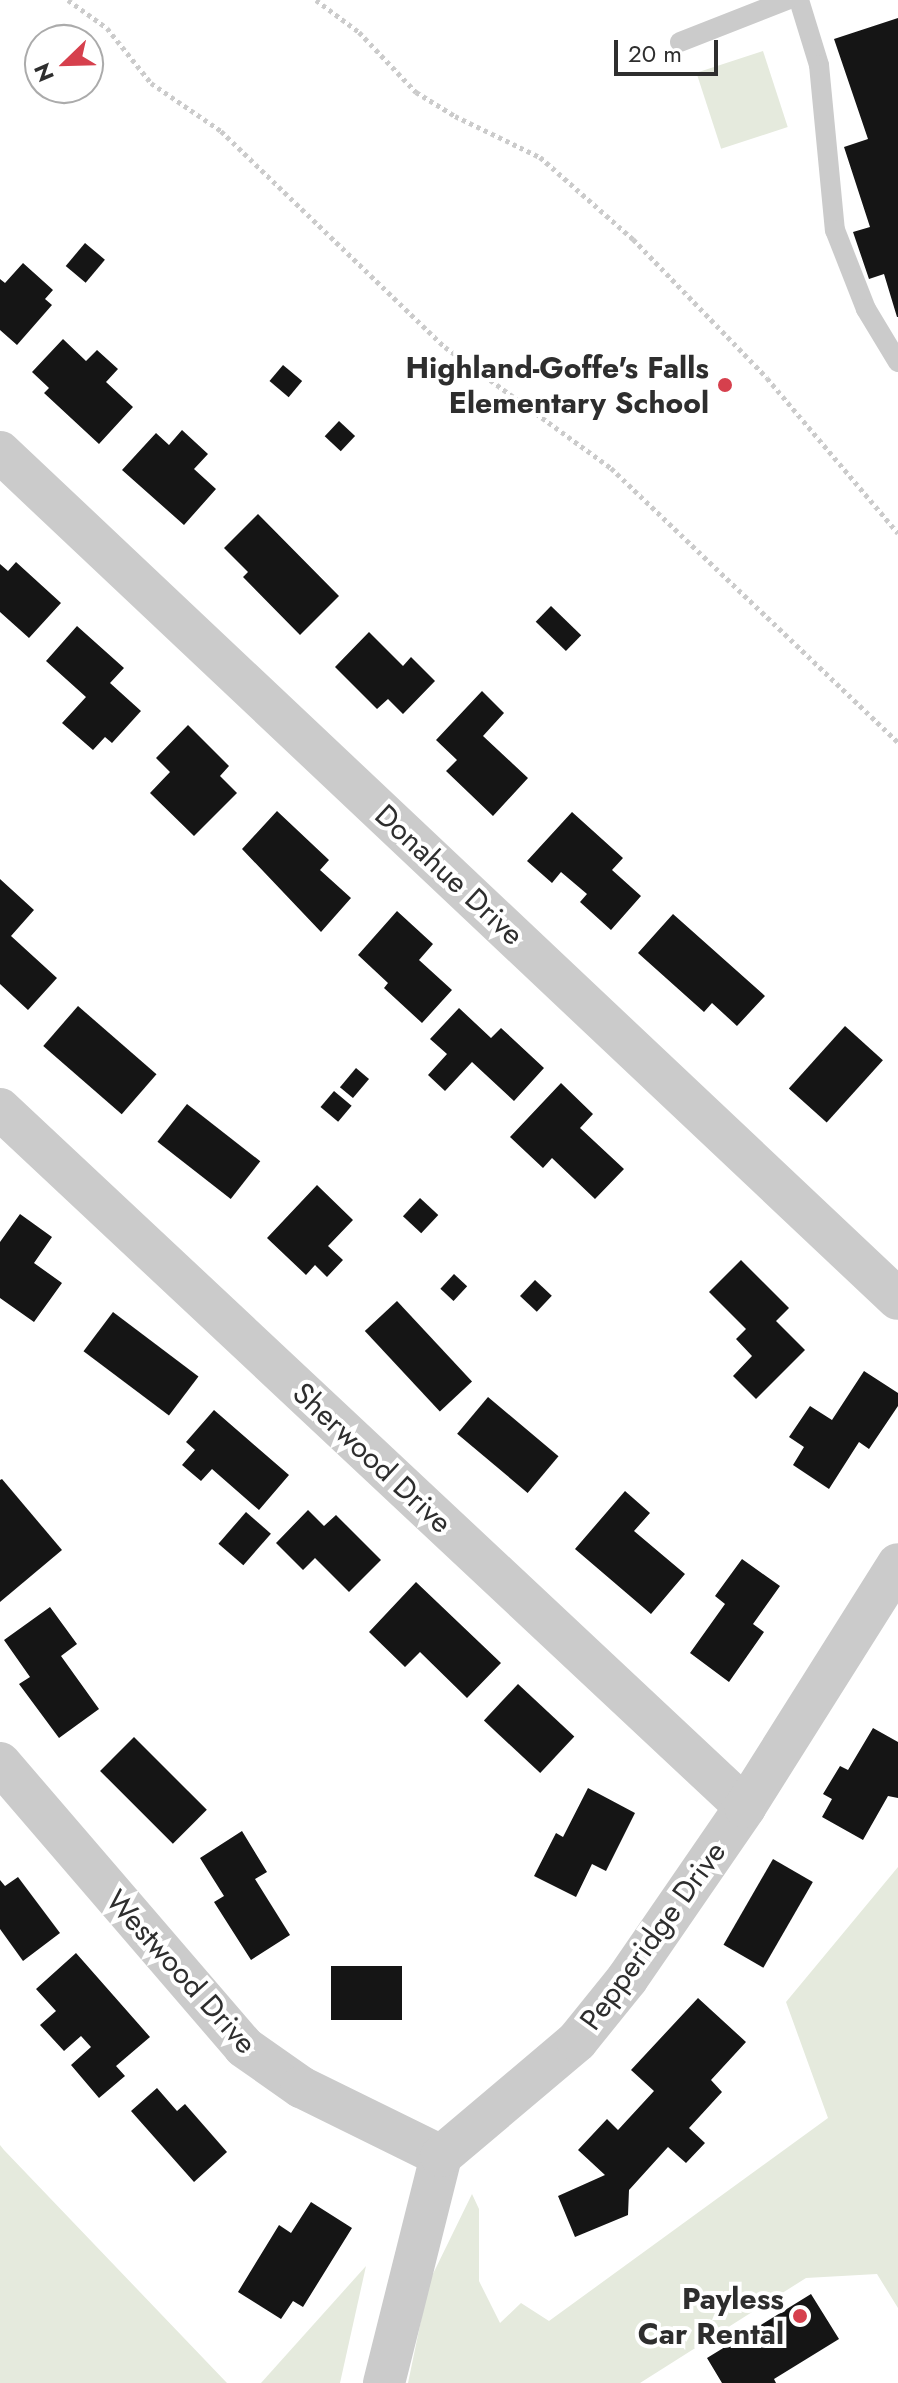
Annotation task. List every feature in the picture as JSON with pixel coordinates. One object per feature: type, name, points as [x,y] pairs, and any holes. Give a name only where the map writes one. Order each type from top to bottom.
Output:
[{"type":"street","name":"Donahue Drive","points":[[0,452],[898,1299]]},
{"type":"street","name":"Sherwood Drive","points":[[0,1109],[745,1807]]},
{"type":"street","name":"Pepperidge Drive","points":[[441,2156],[577,2041],[627,1979],[745,1807],[898,1564]]},
{"type":"street","name":"Westwood Drive","points":[[0,1763],[244,2047],[301,2087],[441,2156]]},
{"type":"street","points":[[384,2383],[441,2156]]},
{"type":"lane","points":[[680,42],[787,0]]},
{"type":"lane","points":[[799,0],[819,65],[835,230],[866,309],[898,362]]},
{"type":"path","points":[[68,0],[107,28],[151,83],[221,131],[445,347],[611,468],[898,742]]},
{"type":"path","points":[[316,0],[359,32],[416,92],[455,116],[540,157],[633,239],[767,378],[898,533]]},
{"type":"shaded area","points":[[763,51],[788,127],[721,149],[696,73]]},
{"type":"shaded area","points":[[898,1867],[898,2308],[877,2274],[806,2278],[640,2383],[408,2383],[429,2282],[472,2194],[479,2209],[479,2281],[500,2323],[521,2303],[549,2321],[828,2118],[786,2002]]},
{"type":"shaded area","points":[[0,2145],[4,2150],[227,2383],[0,2383]]},
{"type":"shaded area","points":[[366,2266],[340,2383],[261,2383]]},
{"type":"building","points":[[898,18],[897,317],[884,274],[869,279],[853,232],[870,227],[844,147],[868,139],[834,39]]},
{"type":"building","points":[[85,243],[105,260],[86,283],[66,266]]},
{"type":"building","points":[[23,263],[53,290],[45,299],[52,305],[17,345],[0,330],[0,279],[5,283]]},
{"type":"building","points":[[63,339],[86,361],[97,350],[118,369],[106,382],[133,407],[99,444],[44,393],[49,388],[32,372]]},
{"type":"building","points":[[283,365],[302,381],[289,397],[270,381]]},
{"type":"building","points":[[339,421],[355,436],[341,451],[325,436]]},
{"type":"building","points":[[182,430],[208,454],[194,469],[216,489],[184,525],[122,470],[156,433],[169,445]]},
{"type":"building","points":[[258,514],[339,596],[300,635],[243,577],[248,572],[224,548]]},
{"type":"building","points":[[16,562],[61,603],[29,638],[0,612],[0,564],[8,571]]},
{"type":"building","points":[[551,606],[581,635],[566,651],[536,622]]},
{"type":"building","points":[[77,626],[124,668],[110,683],[141,711],[112,743],[105,737],[93,750],[62,723],[86,697],[46,661]]},
{"type":"building","points":[[369,632],[403,666],[411,657],[435,681],[403,714],[388,699],[377,709],[335,667]]},
{"type":"building","points":[[482,691],[504,713],[483,736],[528,778],[493,816],[446,771],[457,760],[436,740]]},
{"type":"building","points":[[188,725],[229,766],[220,776],[237,793],[194,836],[150,793],[170,772],[156,758]]},
{"type":"building","points":[[277,811],[329,860],[320,870],[351,898],[321,932],[242,849]]},
{"type":"building","points":[[572,812],[623,858],[612,870],[641,896],[611,930],[580,902],[587,894],[561,872],[552,883],[527,861]]},
{"type":"building","points":[[0,879],[34,910],[11,936],[57,978],[28,1010],[0,984]]},
{"type":"building","points":[[397,911],[433,944],[419,960],[452,990],[422,1023],[384,988],[388,983],[358,955]]},
{"type":"building","points":[[673,914],[765,996],[737,1026],[712,1003],[704,1012],[638,953]]},
{"type":"building","points":[[78,1006],[156,1074],[122,1114],[43,1046]]},
{"type":"building","points":[[459,1008],[491,1038],[501,1028],[544,1068],[514,1101],[472,1062],[445,1091],[428,1075],[447,1054],[430,1039]]},
{"type":"building","points":[[845,1026],[883,1060],[827,1123],[789,1088]]},
{"type":"building","points":[[356,1068],[369,1079],[353,1098],[340,1087]]},
{"type":"building","points":[[561,1083],[593,1114],[580,1128],[624,1169],[595,1199],[552,1158],[543,1168],[510,1137]]},
{"type":"building","points":[[334,1091],[352,1106],[338,1122],[321,1107]]},
{"type":"building","points":[[187,1104],[260,1161],[231,1199],[157,1142]]},
{"type":"building","points":[[317,1185],[353,1220],[328,1246],[343,1260],[327,1277],[315,1265],[306,1275],[267,1238]]},
{"type":"building","points":[[420,1198],[438,1215],[421,1233],[403,1216]]},
{"type":"building","points":[[20,1214],[52,1237],[34,1263],[62,1283],[34,1322],[0,1298],[0,1242]]},
{"type":"building","points":[[741,1260],[789,1308],[776,1321],[805,1350],[756,1399],[733,1376],[752,1356],[736,1339],[746,1329],[709,1292]]},
{"type":"building","points":[[454,1274],[467,1286],[454,1301],[440,1289]]},
{"type":"building","points":[[535,1280],[552,1296],[537,1312],[520,1296]]},
{"type":"building","points":[[397,1301],[472,1381],[440,1411],[365,1331]]},
{"type":"building","points":[[113,1312],[198,1376],[169,1416],[84,1351]]},
{"type":"building","points":[[864,1371],[898,1393],[898,1406],[869,1449],[859,1442],[829,1489],[793,1465],[804,1447],[789,1437],[810,1406],[832,1420]]},
{"type":"building","points":[[488,1397],[558,1456],[528,1493],[457,1434]]},
{"type":"building","points":[[214,1410],[289,1475],[259,1510],[212,1469],[201,1481],[182,1465],[195,1450],[186,1442]]},
{"type":"building","points":[[0,1480],[62,1550],[0,1602]]},
{"type":"building","points":[[625,1491],[650,1513],[634,1531],[685,1574],[651,1614],[575,1549]]},
{"type":"building","points":[[308,1510],[324,1526],[336,1515],[381,1560],[349,1592],[315,1558],[303,1570],[276,1543]]},
{"type":"building","points":[[246,1512],[271,1534],[243,1565],[218,1544]]},
{"type":"building","points":[[742,1559],[780,1586],[753,1624],[764,1632],[729,1682],[690,1653],[725,1604],[715,1596]]},
{"type":"building","points":[[416,1582],[501,1663],[467,1698],[420,1652],[405,1667],[369,1632]]},
{"type":"building","points":[[50,1607],[77,1644],[61,1656],[99,1709],[59,1738],[19,1684],[30,1677],[4,1640]]},
{"type":"building","points":[[518,1684],[574,1737],[540,1773],[484,1721]]},
{"type":"building","points":[[873,1728],[898,1742],[898,1798],[888,1796],[863,1840],[822,1817],[832,1799],[823,1794],[840,1766],[848,1770]]},
{"type":"building","points":[[134,1737],[207,1810],[173,1844],[100,1771]]},
{"type":"building","points":[[588,1788],[635,1813],[606,1871],[592,1864],[576,1897],[534,1876],[556,1833],[563,1837]]},
{"type":"building","points":[[242,1831],[267,1872],[255,1879],[290,1935],[251,1960],[214,1902],[224,1896],[200,1858]]},
{"type":"building","points":[[773,1859],[813,1882],[763,1968],[724,1945]]},
{"type":"building","points":[[18,1877],[60,1933],[23,1961],[0,1929],[0,1880],[5,1886]]},
{"type":"building","points":[[76,1953],[150,2037],[116,2066],[125,2076],[99,2098],[71,2065],[91,2047],[81,2036],[64,2051],[40,2025],[56,2011],[36,1989]]},
{"type":"building","points":[[331,1966],[402,1966],[402,2020],[331,2020]]},
{"type":"building","points":[[698,1998],[746,2042],[711,2080],[722,2092],[689,2128],[705,2143],[686,2163],[668,2147],[629,2190],[628,2215],[575,2237],[558,2196],[605,2175],[578,2150],[607,2119],[618,2130],[654,2091],[631,2070]]},
{"type":"building","points":[[157,2088],[177,2111],[185,2104],[227,2152],[194,2182],[131,2111]]},
{"type":"building","points":[[311,2202],[352,2228],[303,2307],[293,2301],[281,2319],[238,2292],[279,2225],[291,2233]]},
{"type":"building","name":"Payless Car Rental","points":[[811,2294],[839,2339],[774,2379],[776,2383],[722,2383],[707,2358]]},
{"type":"place","name":"Highland-Goffe's Falls Elementary School","points":[[725,385]]},
{"type":"place","name":"Payless Car Rental","points":[[800,2316]]}]
